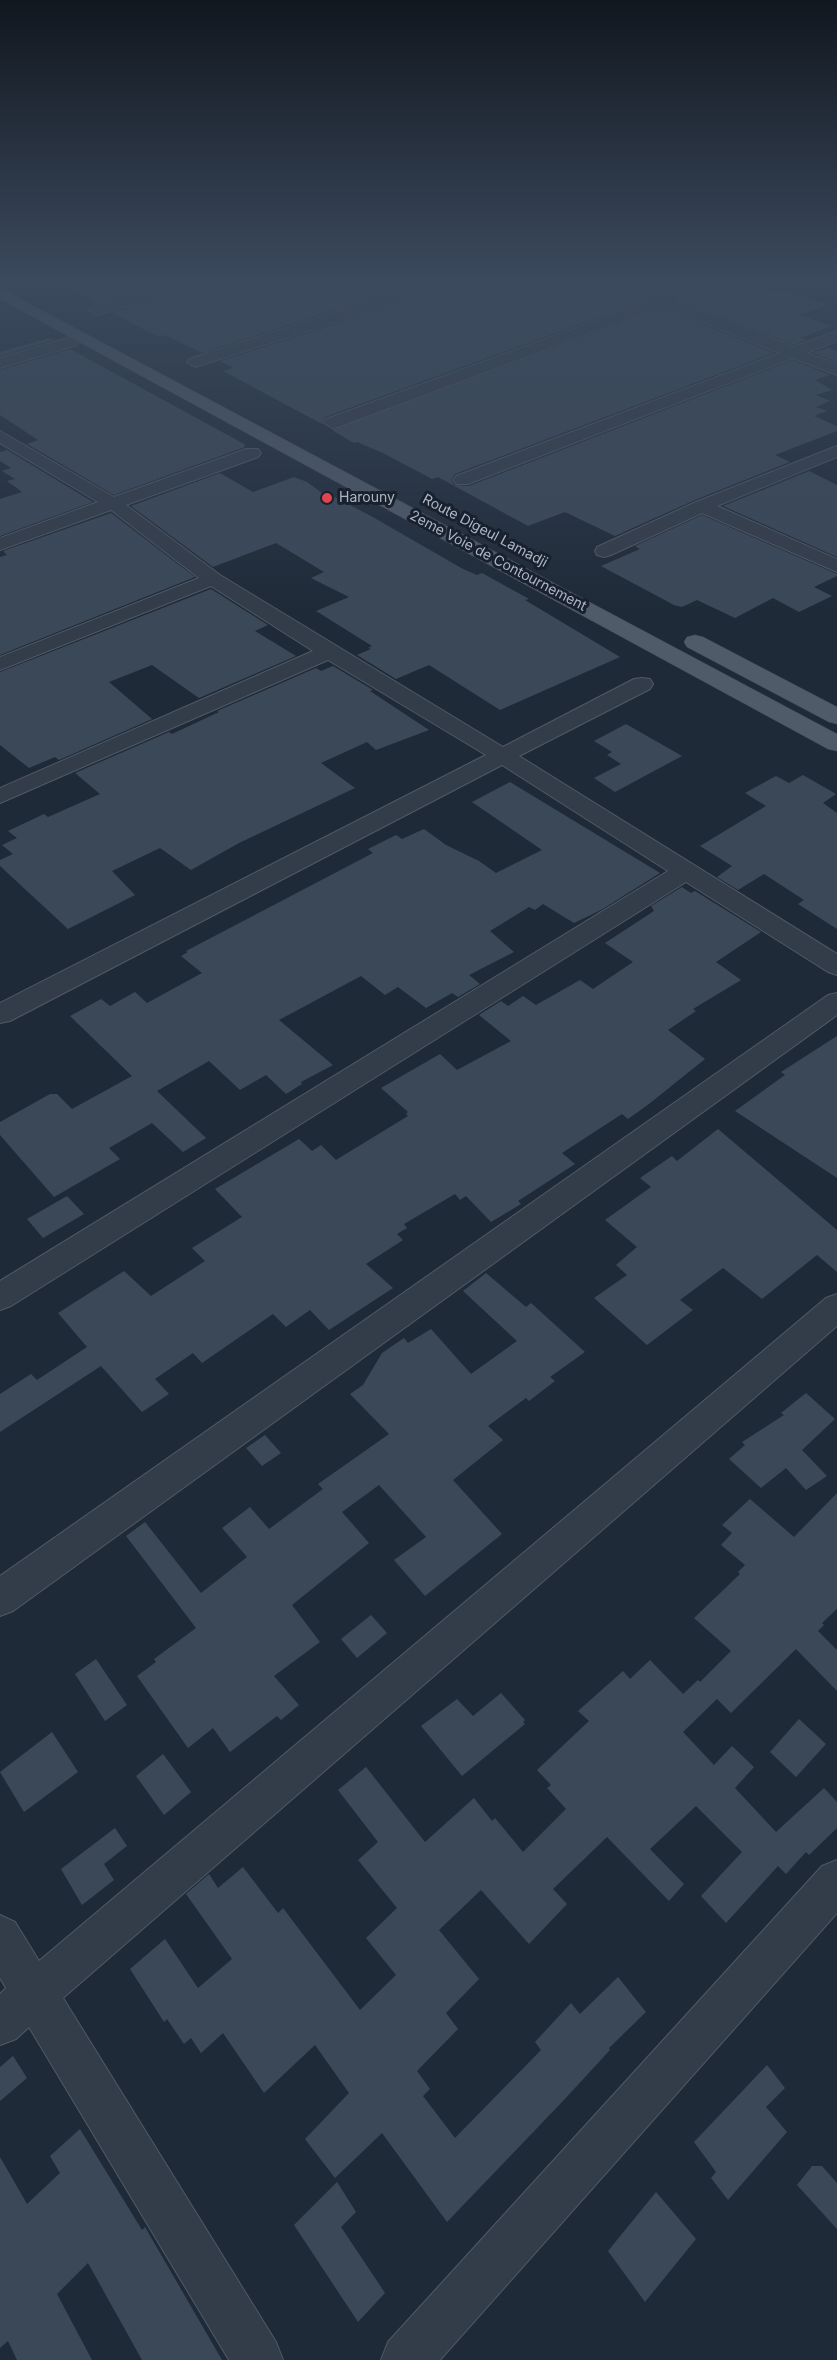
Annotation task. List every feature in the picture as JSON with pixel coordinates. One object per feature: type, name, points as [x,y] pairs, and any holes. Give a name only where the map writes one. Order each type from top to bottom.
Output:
[{"type":"main road","name":"2eme Voie de Contournement","points":[[177,388],[837,744]]},
{"type":"main road","points":[[213,388],[390,481]]},
{"type":"main road","points":[[673,630],[837,717]]},
{"type":"street","points":[[332,423],[426,388]]},
{"type":"street","points":[[462,480],[703,388]]},
{"type":"street","points":[[1,437],[114,504],[213,579],[329,652],[501,755],[837,966]]},
{"type":"street","points":[[604,551],[837,451]]},
{"type":"street","points":[[0,544],[252,453]]},
{"type":"street","points":[[816,461],[837,470]]},
{"type":"street","points":[[702,507],[837,566]]},
{"type":"street","points":[[0,664],[213,579]]},
{"type":"street","points":[[0,796],[329,652]]},
{"type":"street","points":[[0,1014],[642,684]]},
{"type":"street","points":[[0,1297],[686,871]]},
{"type":"street","points":[[0,1598],[837,1002]]},
{"type":"street","points":[[17,2008],[837,1306]]},
{"type":"street","points":[[406,2360],[837,1881]]},
{"type":"street","points":[[0,1937],[17,2008],[258,2360]]},
{"type":"building","points":[[0,388],[142,388],[246,445],[114,495],[27,444],[38,440],[0,415]]},
{"type":"building","points":[[255,388],[404,388],[325,417],[322,424]]},
{"type":"building","points":[[446,388],[681,388],[455,474],[451,480],[454,485],[469,486],[721,388],[829,388],[832,390],[816,395],[830,401],[816,407],[827,411],[814,416],[837,426],[837,431],[775,455],[790,462],[695,500],[615,536],[565,512],[528,526],[438,477],[432,479],[383,453],[357,442],[354,443],[332,430]]},
{"type":"building","points":[[7,450],[93,502],[0,536],[0,499],[22,492],[7,481],[15,479],[2,471],[11,468],[0,461],[0,452]]},
{"type":"building","points":[[809,471],[837,485],[837,557],[723,506]]},
{"type":"building","points":[[220,473],[253,492],[294,477],[307,482],[322,493],[325,492],[371,516],[463,569],[477,575],[482,573],[529,599],[525,600],[620,657],[500,710],[429,665],[396,679],[357,655],[371,649],[368,648],[372,646],[316,611],[349,597],[311,578],[324,572],[276,543],[213,567],[131,506]]},
{"type":"building","points":[[111,513],[195,577],[0,655],[0,557],[7,555],[3,551]]},
{"type":"building","points":[[702,515],[837,574],[814,587],[832,596],[799,612],[773,598],[735,618],[697,600],[682,607],[674,605],[601,566],[640,549],[635,546]]},
{"type":"building","points":[[211,589],[268,625],[255,631],[296,656],[199,698],[152,665],[109,682],[152,719],[59,760],[55,757],[29,768],[0,745],[0,672]]},
{"type":"building","points":[[333,666],[373,690],[370,691],[429,730],[376,750],[367,742],[321,763],[355,788],[239,843],[191,870],[160,848],[112,871],[135,895],[68,929],[0,866],[0,860],[13,854],[2,845],[17,838],[8,831],[44,814],[48,817],[100,794],[75,773],[169,732],[172,734],[219,712],[217,711],[316,668],[321,671]]},
{"type":"building","points":[[626,724],[682,756],[615,792],[594,778],[621,764],[607,755],[612,752],[594,741]]},
{"type":"building","points":[[803,775],[836,794],[823,803],[837,813],[837,929],[798,904],[804,900],[764,874],[738,890],[717,877],[732,866],[700,846],[766,806],[745,793],[776,776],[789,783]]},
{"type":"building","points":[[510,782],[660,873],[601,910],[574,923],[543,904],[535,910],[529,907],[490,931],[514,952],[469,975],[480,984],[458,997],[452,993],[426,1008],[398,987],[385,995],[361,976],[279,1020],[333,1065],[301,1082],[302,1084],[286,1094],[266,1075],[240,1090],[209,1061],[157,1091],[206,1138],[183,1152],[152,1123],[109,1148],[120,1159],[54,1197],[0,1135],[0,1122],[50,1094],[57,1094],[72,1109],[132,1076],[70,1016],[101,999],[110,1006],[135,992],[147,1003],[202,973],[181,956],[188,952],[186,951],[373,853],[368,849],[396,835],[402,839],[424,829],[446,845],[479,861],[496,873],[542,850],[472,802]]},
{"type":"building","points":[[682,887],[691,893],[695,891],[761,932],[716,962],[741,980],[693,1009],[696,1011],[668,1030],[705,1059],[628,1119],[622,1114],[562,1153],[575,1164],[518,1201],[521,1204],[491,1222],[466,1196],[460,1200],[455,1194],[404,1224],[407,1228],[397,1234],[403,1240],[366,1264],[393,1288],[329,1330],[310,1310],[286,1327],[273,1314],[202,1363],[193,1353],[155,1379],[169,1394],[142,1412],[101,1366],[0,1432],[0,1394],[31,1374],[37,1380],[87,1347],[58,1313],[124,1271],[151,1296],[205,1261],[192,1248],[242,1217],[215,1189],[299,1139],[312,1151],[321,1145],[336,1160],[408,1116],[406,1114],[408,1112],[381,1088],[440,1054],[457,1070],[511,1041],[479,1015],[501,1001],[508,1006],[523,996],[536,1005],[580,980],[593,989],[633,962],[605,943],[654,911],[651,906]]},
{"type":"building","points":[[837,1036],[837,1178],[735,1111],[785,1075],[781,1072]]},
{"type":"building","points":[[718,1129],[837,1230],[837,1272],[817,1255],[762,1299],[723,1268],[680,1300],[693,1310],[647,1345],[594,1298],[627,1275],[616,1265],[637,1247],[605,1220],[651,1187],[640,1178],[672,1156],[677,1161]]},
{"type":"building","points":[[67,1196],[84,1214],[43,1238],[27,1219]]},
{"type":"building","points":[[486,1273],[526,1307],[531,1303],[585,1352],[550,1377],[555,1381],[529,1401],[526,1398],[488,1426],[503,1440],[453,1480],[502,1534],[425,1596],[394,1560],[426,1537],[379,1485],[342,1512],[369,1543],[292,1605],[320,1642],[274,1676],[299,1705],[281,1720],[277,1716],[230,1752],[213,1728],[188,1748],[137,1676],[156,1662],[154,1659],[196,1628],[126,1536],[145,1522],[201,1593],[247,1557],[222,1528],[250,1507],[269,1529],[323,1489],[318,1484],[389,1434],[350,1394],[363,1385],[382,1353],[404,1338],[408,1343],[431,1329],[471,1374],[517,1341],[463,1291]]},
{"type":"building","points":[[806,1393],[835,1419],[802,1450],[827,1476],[806,1490],[786,1468],[761,1488],[729,1459],[745,1445],[742,1442],[784,1415],[781,1413]]},
{"type":"building","points":[[265,1435],[281,1453],[262,1466],[246,1448]]},
{"type":"building","points":[[837,1493],[837,1609],[822,1623],[824,1625],[818,1631],[837,1650],[837,1691],[796,1649],[731,1713],[717,1699],[683,1732],[714,1765],[732,1746],[754,1767],[735,1788],[776,1832],[824,1788],[837,1802],[837,1828],[809,1855],[806,1852],[786,1874],[778,1866],[726,1923],[701,1896],[742,1852],[696,1806],[650,1849],[684,1884],[669,1901],[607,1837],[553,1889],[567,1904],[529,1944],[481,1890],[439,1930],[479,1979],[446,2013],[458,2029],[417,2071],[430,2089],[423,2096],[455,2138],[541,2050],[535,2042],[571,2003],[580,2014],[618,1977],[646,2012],[609,2048],[610,2050],[563,2101],[447,2222],[382,2133],[335,2178],[305,2139],[349,2093],[315,2045],[264,2093],[223,2033],[201,2053],[191,2038],[184,2044],[167,2019],[164,2022],[130,1969],[165,1939],[198,1988],[232,1959],[186,1894],[209,1874],[218,1888],[243,1867],[278,1913],[283,1908],[360,2010],[396,1975],[366,1938],[397,1908],[358,1860],[378,1842],[338,1790],[366,1767],[425,1842],[474,1798],[492,1821],[495,1818],[523,1852],[566,1809],[547,1788],[551,1785],[537,1770],[589,1721],[578,1711],[623,1671],[630,1679],[650,1660],[683,1694],[698,1680],[700,1682],[731,1651],[694,1618],[740,1574],[738,1572],[745,1565],[721,1545],[732,1533],[722,1525],[750,1499],[794,1537]]},
{"type":"building","points":[[371,1615],[387,1633],[357,1658],[341,1639]]},
{"type":"building","points":[[96,1659],[127,1705],[105,1721],[75,1674]]},
{"type":"building","points":[[501,1693],[525,1720],[523,1722],[525,1724],[462,1776],[421,1726],[457,1699],[473,1716]]},
{"type":"building","points":[[799,1719],[826,1744],[796,1777],[770,1752]]},
{"type":"building","points":[[52,1732],[78,1772],[24,1812],[0,1772]]},
{"type":"building","points":[[163,1754],[191,1792],[164,1815],[136,1776]]},
{"type":"building","points":[[115,1828],[127,1846],[104,1864],[114,1880],[82,1905],[61,1869]]},
{"type":"building","points":[[13,2056],[27,2078],[0,2101],[0,2067]]},
{"type":"building","points":[[767,2065],[785,2088],[766,2107],[787,2132],[728,2200],[711,2178],[716,2172],[694,2142]]},
{"type":"building","points":[[80,2129],[142,2230],[145,2227],[222,2360],[142,2360],[88,2263],[57,2294],[92,2360],[17,2360],[8,2341],[0,2348],[0,2157],[27,2204],[60,2173],[50,2156]]},
{"type":"building","points":[[812,2166],[822,2166],[837,2183],[837,2229],[797,2185]]},
{"type":"building","points":[[337,2182],[356,2212],[341,2227],[385,2293],[358,2322],[294,2225]]},
{"type":"building","points":[[656,2192],[696,2239],[645,2302],[608,2251]]},
{"type":"place","name":"Harouny","points":[[327,498]]}]
